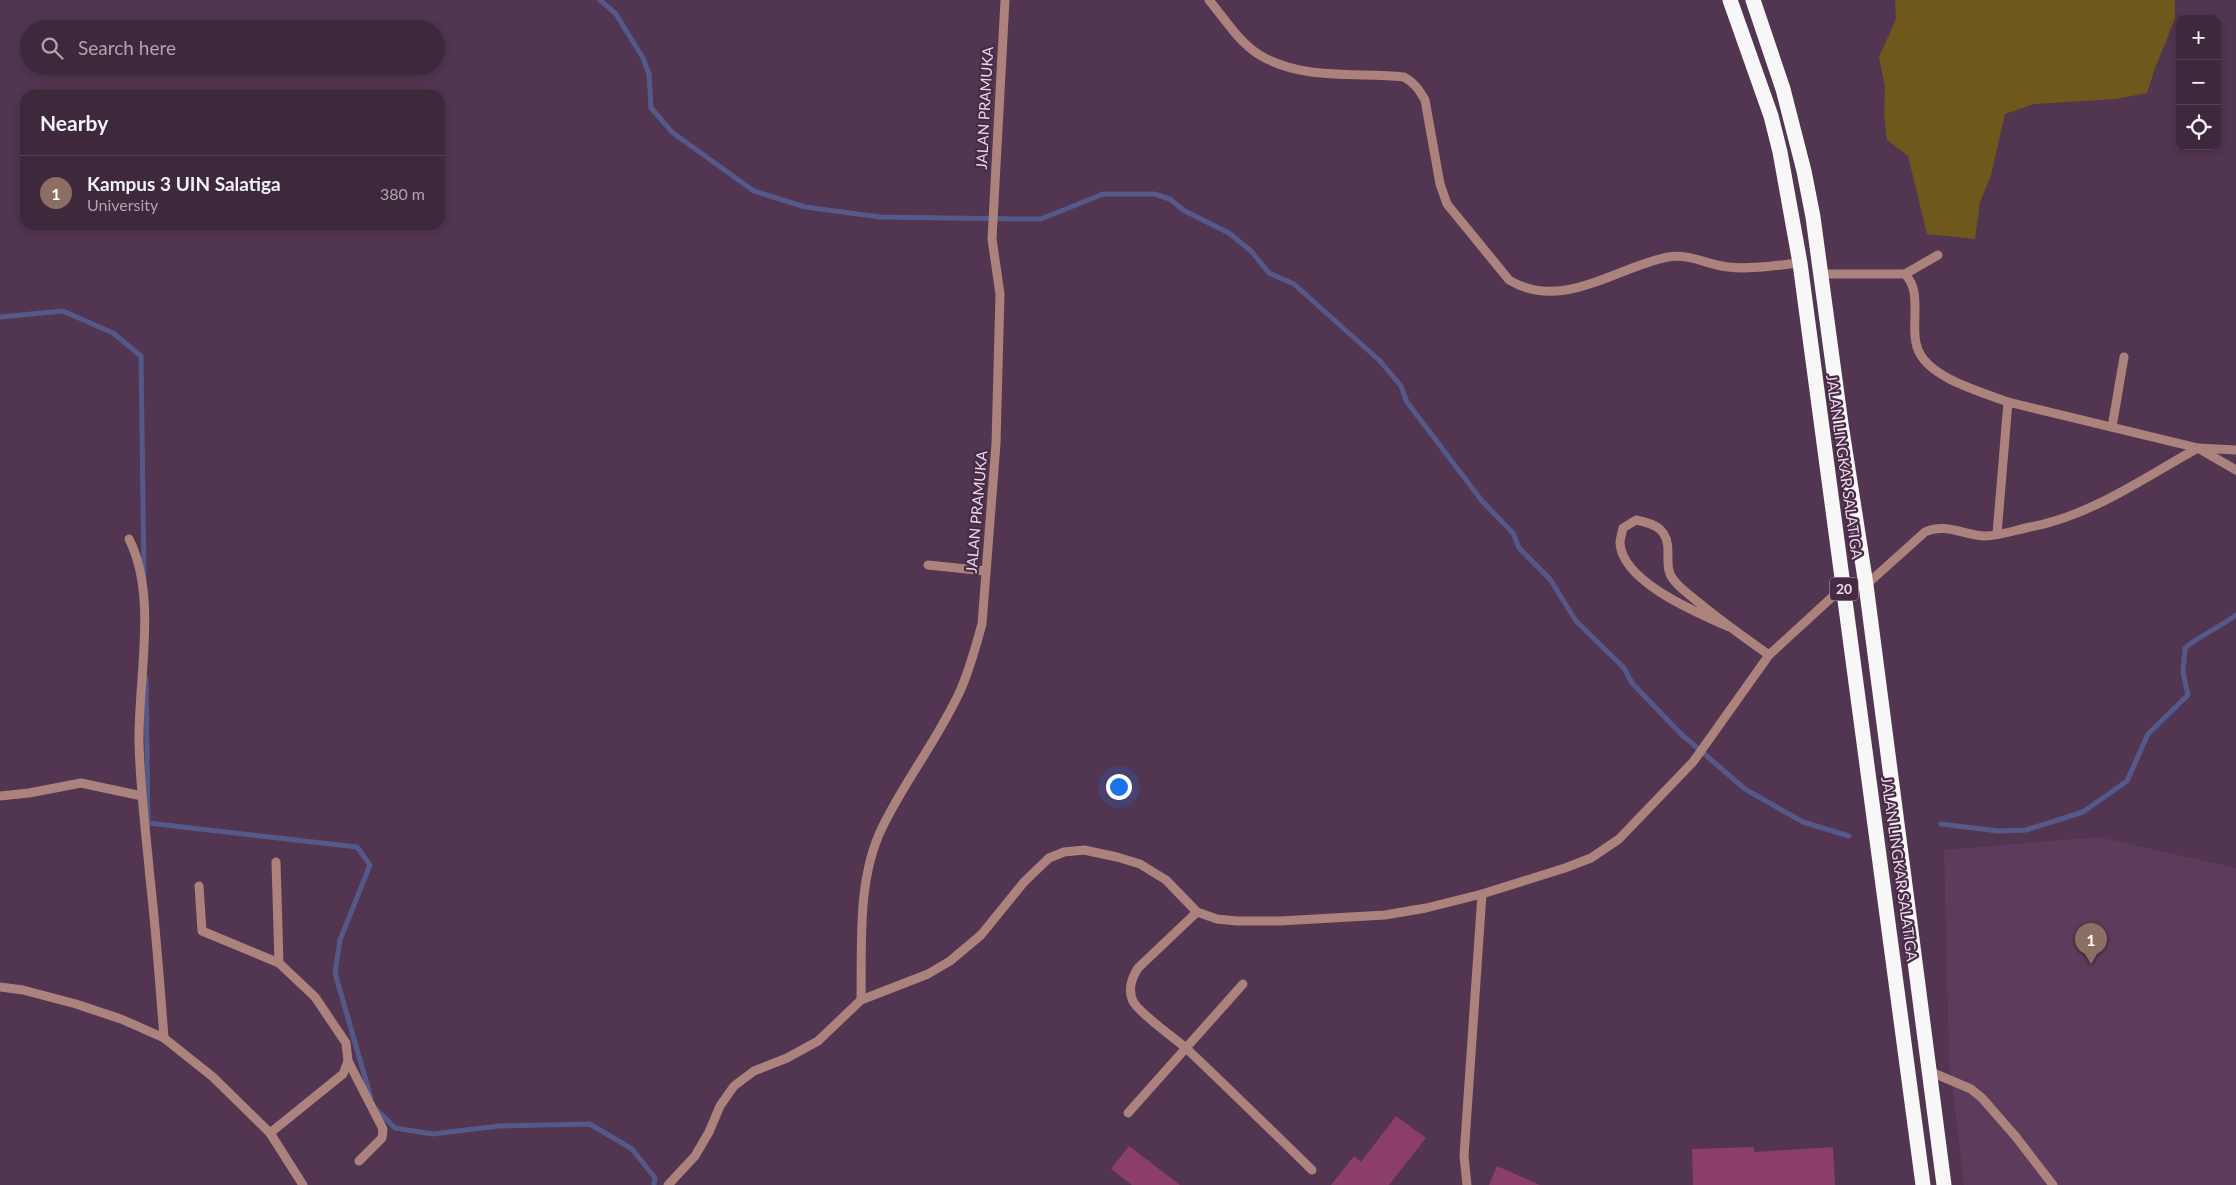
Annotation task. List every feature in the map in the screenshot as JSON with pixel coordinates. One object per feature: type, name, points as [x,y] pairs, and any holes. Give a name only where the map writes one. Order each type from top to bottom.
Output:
[{"type":"highway","name":"JALAN LINGKAR SALATIGA","points":[[1730,0],[1772,116],[1800,263],[1923,1185]]},
{"type":"highway","name":"JALAN LINGKAR SALATIGA","points":[[1753,0],[1783,89],[1809,198],[1866,585],[1944,1185]]},
{"type":"street","name":"JALAN PRAMUKA","points":[[861,1000],[865,890],[872,855],[882,828],[961,690],[976,650],[982,624],[996,444],[1000,294],[992,239],[1005,0]]},
{"type":"street","points":[[1209,0],[1241,39],[1257,53],[1280,65],[1336,74],[1404,78],[1412,82],[1425,100],[1440,184],[1447,204],[1509,280],[1517,284],[1537,290],[1575,289],[1657,260],[1678,256],[1690,257],[1728,267],[1800,263]]},
{"type":"street","points":[[1821,274],[1905,274],[1938,255]]},
{"type":"street","points":[[1905,274],[1910,279],[1915,292],[1916,342],[1918,351],[1925,361],[1938,373],[2008,402],[2198,448],[2236,450]]},
{"type":"street","points":[[2112,427],[2124,357]]},
{"type":"street","points":[[1997,534],[2008,402]]},
{"type":"street","points":[[669,1184],[695,1156],[709,1132],[720,1106],[734,1086],[754,1071],[787,1058],[818,1041],[861,1000],[928,974],[950,961],[981,935],[1030,876],[1049,858],[1064,852],[1084,850],[1117,856],[1140,864],[1166,880],[1198,912],[1236,921],[1280,921],[1384,915],[1426,908],[1482,894],[1565,868],[1602,851],[1619,838],[1693,762],[1769,655],[1844,588],[1866,585],[1918,536],[1929,530],[1952,529],[1986,536],[2059,520],[2088,508],[2198,448]]},
{"type":"street","points":[[2198,448],[2236,470]]},
{"type":"street","points":[[1729,627],[1679,605],[1647,584],[1625,558],[1620,543],[1623,528],[1636,520],[1654,523],[1664,533],[1668,548],[1667,566],[1670,576],[1679,586],[1729,627],[1769,655]]},
{"type":"street","points":[[129,539],[140,566],[143,585],[143,660],[139,712],[142,796],[164,1038]]},
{"type":"street","points":[[928,565],[986,571]]},
{"type":"street","points":[[0,796],[29,793],[82,783],[142,796]]},
{"type":"street","points":[[276,862],[279,963]]},
{"type":"street","points":[[199,886],[202,931],[279,963],[315,997],[346,1043],[348,1061],[383,1129],[382,1138],[359,1161]]},
{"type":"street","points":[[1467,1185],[1464,1156],[1482,894]]},
{"type":"street","points":[[1198,912],[1138,968],[1131,985],[1130,994],[1135,1004],[1185,1048],[1312,1170]]},
{"type":"street","points":[[1128,1113],[1243,984]]},
{"type":"street","points":[[0,987],[76,1004],[121,1019],[164,1038],[213,1077],[270,1133],[303,1185]]},
{"type":"street","points":[[270,1133],[344,1074],[348,1061]]},
{"type":"street","points":[[1930,1072],[1971,1089],[1982,1098],[2016,1137],[2053,1185]]},
{"type":"shaded area","points":[[1895,0],[2175,0],[2175,19],[2147,93],[2116,99],[2034,104],[2005,114],[1991,175],[1980,202],[1975,239],[1927,234],[1908,156],[1887,140],[1884,114],[1885,87],[1879,57],[1896,19]]},
{"type":"shaded area","points":[[2098,837],[2236,868],[2236,1185],[1964,1185],[1949,1060],[1944,850]]},
{"type":"building","points":[[1396,1116],[1426,1138],[1389,1185],[1331,1185],[1354,1156],[1361,1162]]},
{"type":"building","points":[[1129,1146],[1180,1185],[1132,1185],[1111,1169]]},
{"type":"building","points":[[1754,1147],[1754,1152],[1833,1147],[1835,1185],[1693,1185],[1692,1149]]},
{"type":"building","points":[[1497,1166],[1540,1185],[1489,1185]]},
{"type":"waterway","points":[[600,0],[616,14],[643,58],[649,74],[651,108],[673,133],[754,191],[805,207],[880,217],[1025,219],[1041,219],[1103,194],[1154,194],[1170,199],[1183,210],[1229,233],[1251,251],[1269,273],[1294,284],[1380,361],[1401,386],[1407,402],[1482,501],[1513,533],[1519,548],[1550,579],[1576,621],[1624,668],[1632,683],[1680,733],[1745,789],[1803,822],[1849,836]]},
{"type":"waterway","points":[[0,317],[63,311],[113,333],[141,356],[144,577]]},
{"type":"waterway","points":[[1941,824],[1998,831],[2026,830],[2083,812],[2127,781],[2148,734],[2188,695],[2183,672],[2185,648],[2236,615]]},
{"type":"waterway","points":[[146,678],[148,823],[357,847],[370,865],[340,940],[335,973],[371,1098]]},
{"type":"waterway","points":[[375,1108],[395,1128],[433,1134],[499,1126],[590,1124],[632,1149],[655,1178],[654,1185]]},
{"type":"place","name":"Kampus 3 UIN Salatiga","points":[[2091,964]]}]
